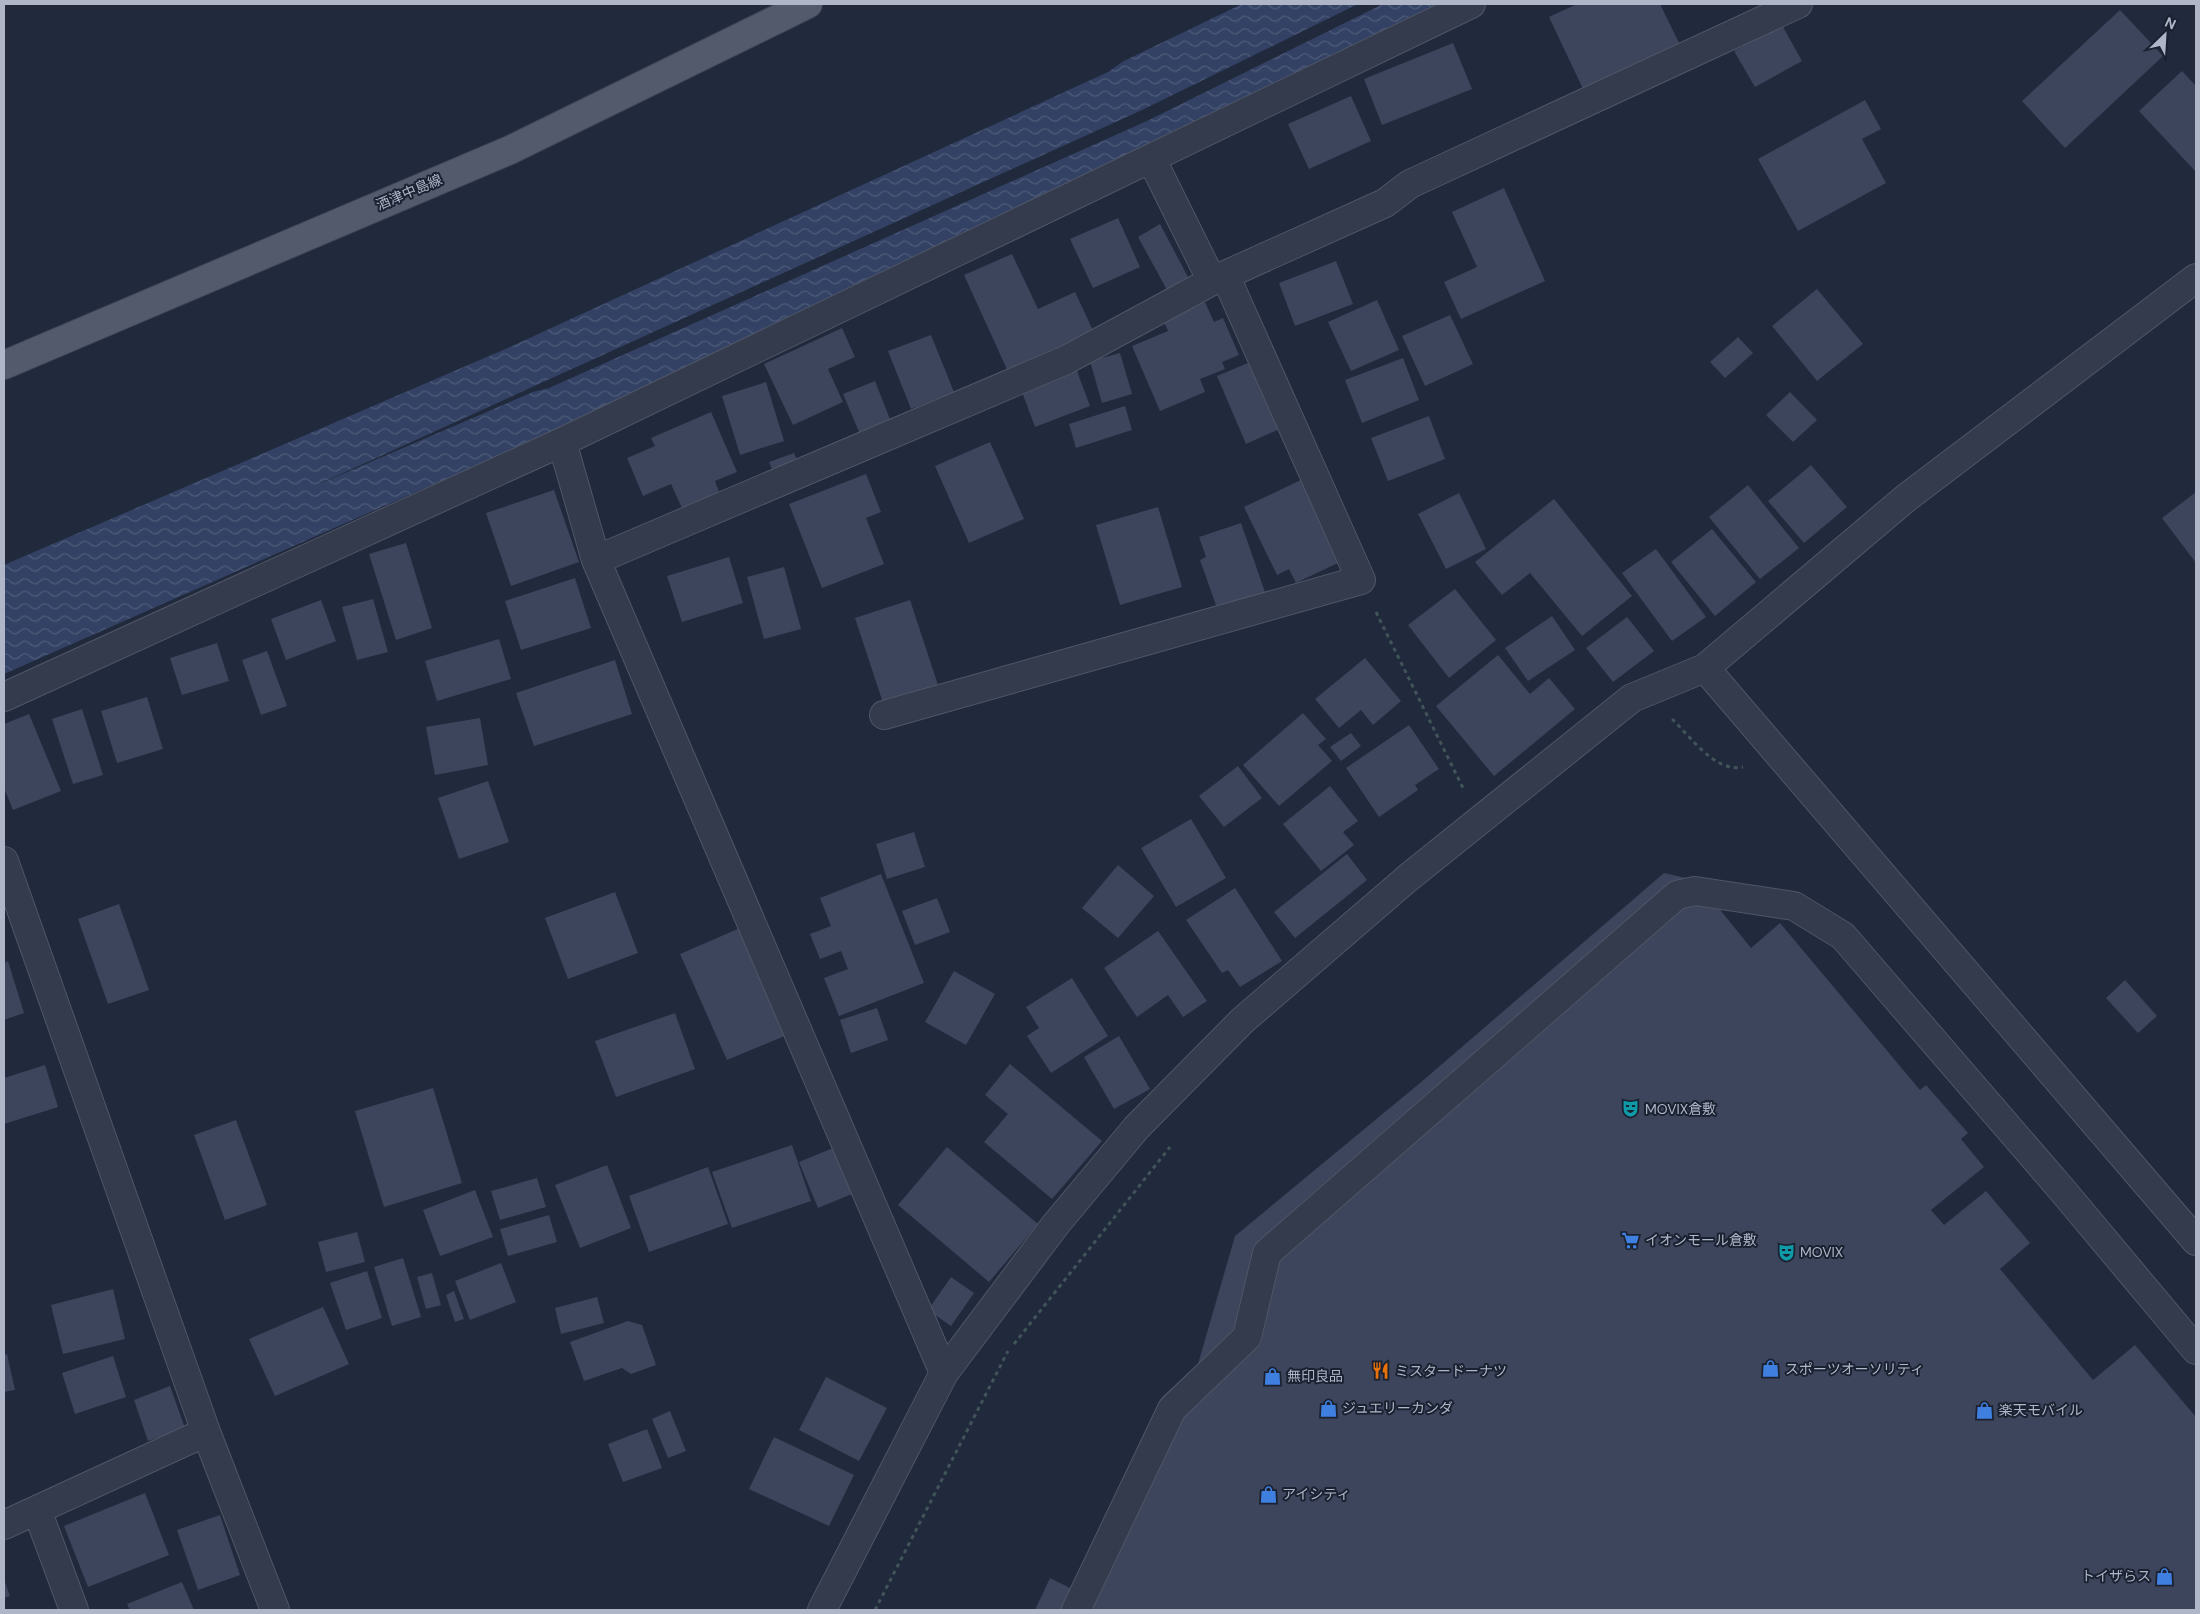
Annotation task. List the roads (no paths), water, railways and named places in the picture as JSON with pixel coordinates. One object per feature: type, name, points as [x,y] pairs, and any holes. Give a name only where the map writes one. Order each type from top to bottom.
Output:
[{"type":"main road","name":"酒津中島線","points":[[4,365],[510,150],[808,4]]},
{"type":"street","points":[[4,697],[562,442],[1471,4]]},
{"type":"street","points":[[596,560],[1066,360],[1219,278],[1385,203],[1410,184],[1798,4]]},
{"type":"street","points":[[884,715],[1360,580],[1219,278],[1151,158]]},
{"type":"street","points":[[822,1610],[944,1373],[1056,1224],[1136,1127],[1243,1020],[1409,877],[1632,698],[1705,668],[1906,498],[2196,278]]},
{"type":"street","points":[[562,442],[596,560],[944,1373]]},
{"type":"street","points":[[1705,668],[2196,1241]]},
{"type":"street","points":[[4,861],[206,1432],[275,1610]]},
{"type":"street","points":[[1076,1610],[1172,1409],[1247,1337],[1267,1253],[1677,895],[1695,891],[1794,906],[1843,936],[2063,1190],[2196,1350]]},
{"type":"street","points":[[4,1526],[206,1432]]},
{"type":"street","points":[[37,1510],[74,1610]]},
{"type":"water","points":[[1242,4],[1358,4],[1142,110],[310,488],[533,392],[549,388],[1147,121],[1383,4],[1473,4],[1148,162],[554,431],[4,674],[4,565],[510,347],[1108,72],[1124,61]]},
{"type":"place","name":"MOVIX倉敷","points":[[1631,1109]]},
{"type":"place","name":"イオンモール倉敷","points":[[1631,1240]]},
{"type":"place","name":"MOVIX","points":[[1786,1252]]},
{"type":"place","name":"スポーツオーソリティ","points":[[1771,1369]]},
{"type":"place","name":"ミスタードーナツ","points":[[1381,1371]]},
{"type":"place","name":"無印良品","points":[[1273,1376]]},
{"type":"place","name":"ジュエリーカンダ","points":[[1328,1408]]},
{"type":"place","name":"楽天モバイル","points":[[1985,1410]]},
{"type":"place","name":"アイシティ","points":[[1268,1494]]},
{"type":"place","name":"トイザらス","points":[[2165,1576]]}]
